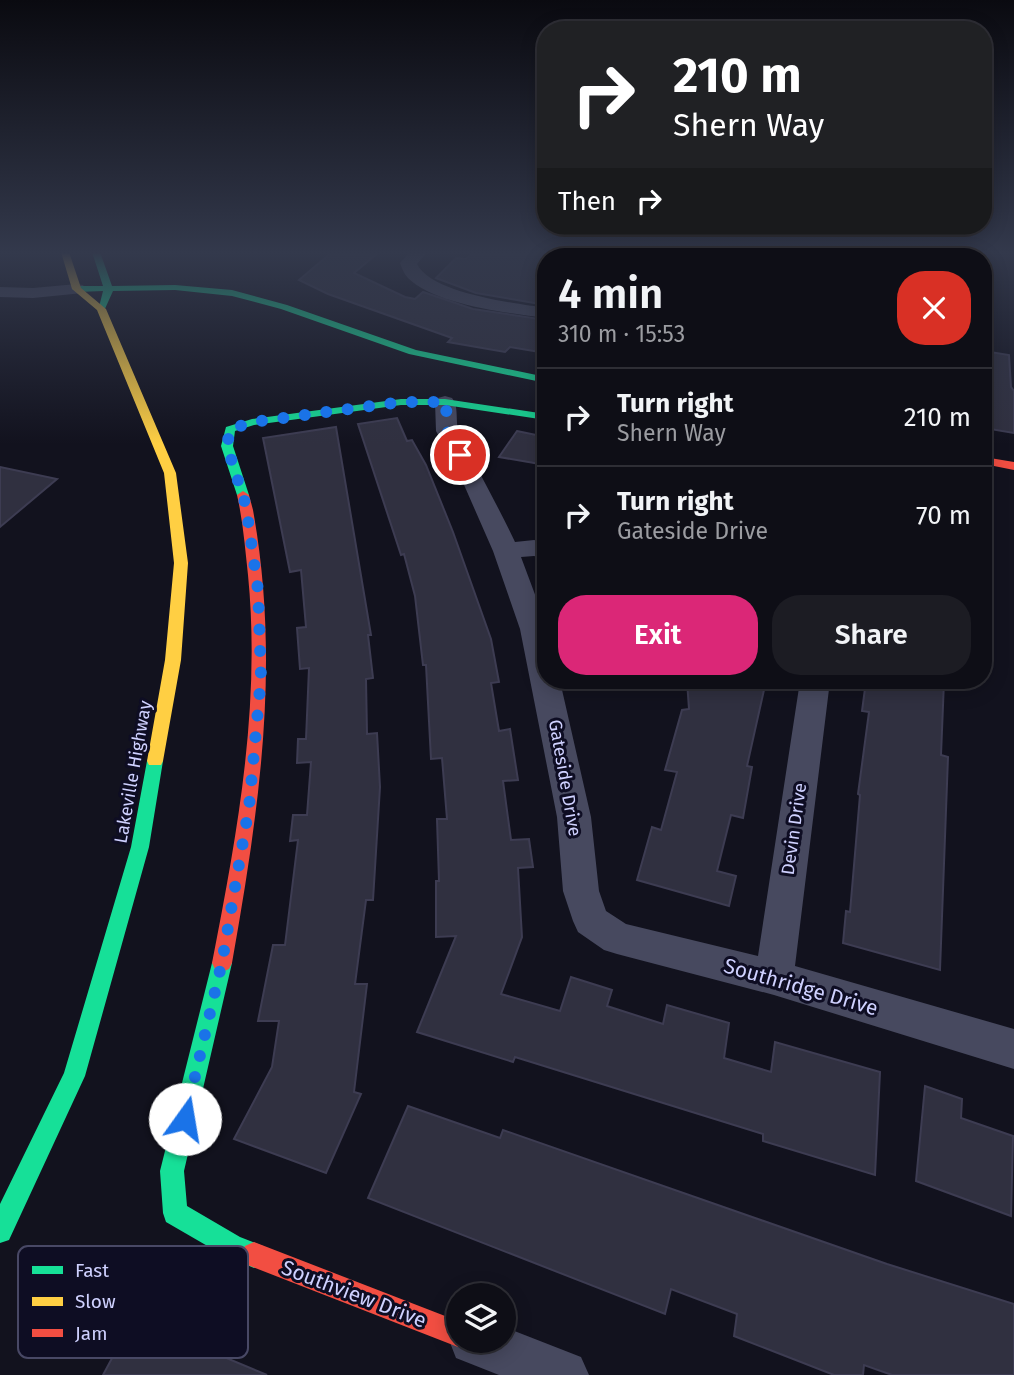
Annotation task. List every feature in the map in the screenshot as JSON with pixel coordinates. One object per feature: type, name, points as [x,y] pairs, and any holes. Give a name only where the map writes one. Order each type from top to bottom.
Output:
[{"type":"street","name":"Lakeville Highway","points":[[0,1231],[74,1076],[140,847],[173,660],[181,564],[170,473],[104,316]]},
{"type":"street","points":[[286,316],[309,329],[428,372],[537,391]]},
{"type":"street","points":[[309,316],[370,339],[449,363],[537,378]]},
{"type":"street","name":"Southview Drive","points":[[232,1246],[175,1213],[172,1171],[222,962],[249,807],[261,677],[258,590],[246,506],[227,446],[230,429],[253,422],[401,402],[446,402]]},
{"type":"street","points":[[446,402],[537,416]]},
{"type":"street","name":"Gateside Drive","points":[[446,402],[447,431],[473,478],[506,551],[537,643]]},
{"type":"street","points":[[992,449],[1014,452]]},
{"type":"street","points":[[992,462],[1014,466]]},
{"type":"street","points":[[506,551],[537,549]]},
{"type":"street","name":"Gateside Drive","points":[[547,689],[574,817],[581,891],[591,921]]},
{"type":"street","name":"Devin Drive","points":[[774,977],[814,689]]},
{"type":"street","name":"Southridge Drive","points":[[591,921],[617,938],[774,977],[1014,1049]]},
{"type":"street","name":"Southview Drive","points":[[248,1252],[446,1330]]},
{"type":"street","points":[[507,1353],[563,1375]]},
{"type":"building","points":[[390,316],[521,316],[537,319],[537,352],[510,347],[505,352],[448,342],[452,338]]},
{"type":"building","points":[[992,352],[1009,355],[1011,387],[1014,391],[1014,433],[992,429]]},
{"type":"building","points":[[397,418],[407,441],[412,440],[426,465],[453,532],[491,639],[499,682],[491,683],[499,731],[510,729],[518,780],[503,781],[511,840],[529,839],[533,867],[518,868],[522,937],[501,994],[560,1011],[571,977],[612,990],[607,1006],[663,1024],[667,1005],[729,1023],[724,1058],[771,1072],[775,1042],[880,1072],[875,1175],[763,1141],[763,1134],[515,1057],[513,1062],[417,1032],[456,936],[436,937],[436,881],[439,881],[437,819],[447,819],[442,758],[431,759],[426,665],[423,665],[415,596],[404,554],[401,555],[358,424]]},
{"type":"building","points":[[336,427],[371,635],[368,635],[373,678],[366,679],[367,734],[377,733],[380,787],[373,900],[366,900],[355,984],[367,984],[354,1092],[361,1094],[326,1173],[234,1139],[272,1067],[279,1021],[258,1021],[273,945],[285,945],[298,840],[290,841],[293,815],[307,815],[311,762],[297,763],[298,739],[306,739],[309,668],[300,669],[297,628],[306,627],[301,570],[290,572],[263,438]]},
{"type":"building","points":[[517,431],[537,435],[537,463],[499,457]]},
{"type":"building","points":[[0,467],[57,479],[0,527]]},
{"type":"building","points":[[688,689],[764,689],[747,766],[752,767],[743,818],[731,815],[717,871],[736,876],[729,906],[637,880],[652,827],[661,830],[677,772],[665,770],[682,710],[689,709]]},
{"type":"building","points":[[865,689],[944,689],[941,755],[948,757],[940,970],[843,943],[846,911],[850,912],[858,794],[869,712],[862,711]]},
{"type":"building","points":[[925,1086],[962,1099],[961,1118],[1013,1136],[1011,1216],[916,1181]]},
{"type":"building","points":[[408,1106],[500,1138],[503,1130],[887,1264],[1014,1304],[1014,1375],[892,1375],[864,1365],[863,1375],[834,1375],[734,1336],[737,1314],[671,1289],[665,1314],[368,1198]]},
{"type":"building","points":[[112,1358],[226,1358],[267,1375],[103,1375]]},
{"type":"traffic: fast","points":[[308,316],[413,352],[537,378]]},
{"type":"traffic: fast","points":[[243,495],[227,446],[230,429],[252,422],[401,402],[445,402],[537,416]]},
{"type":"traffic: fast","points":[[0,1231],[74,1076],[140,847],[155,761]]},
{"type":"traffic: fast","points":[[222,963],[172,1171],[175,1213],[232,1246]]},
{"type":"traffic: fast","points":[[248,1253],[254,1255]]},
{"type":"traffic: slow","points":[[104,316],[170,473],[181,563],[173,660],[155,761]]},
{"type":"traffic: jam","points":[[992,462],[1014,466]]},
{"type":"traffic: jam","points":[[222,963],[248,812],[259,710],[258,609],[243,495]]},
{"type":"traffic: jam","points":[[254,1255],[446,1329]]},
{"type":"route","points":[[185,1119],[222,962],[249,807],[261,677],[258,590],[246,506],[227,446],[230,429],[253,422],[401,402],[446,402],[447,431],[460,455]]}]
